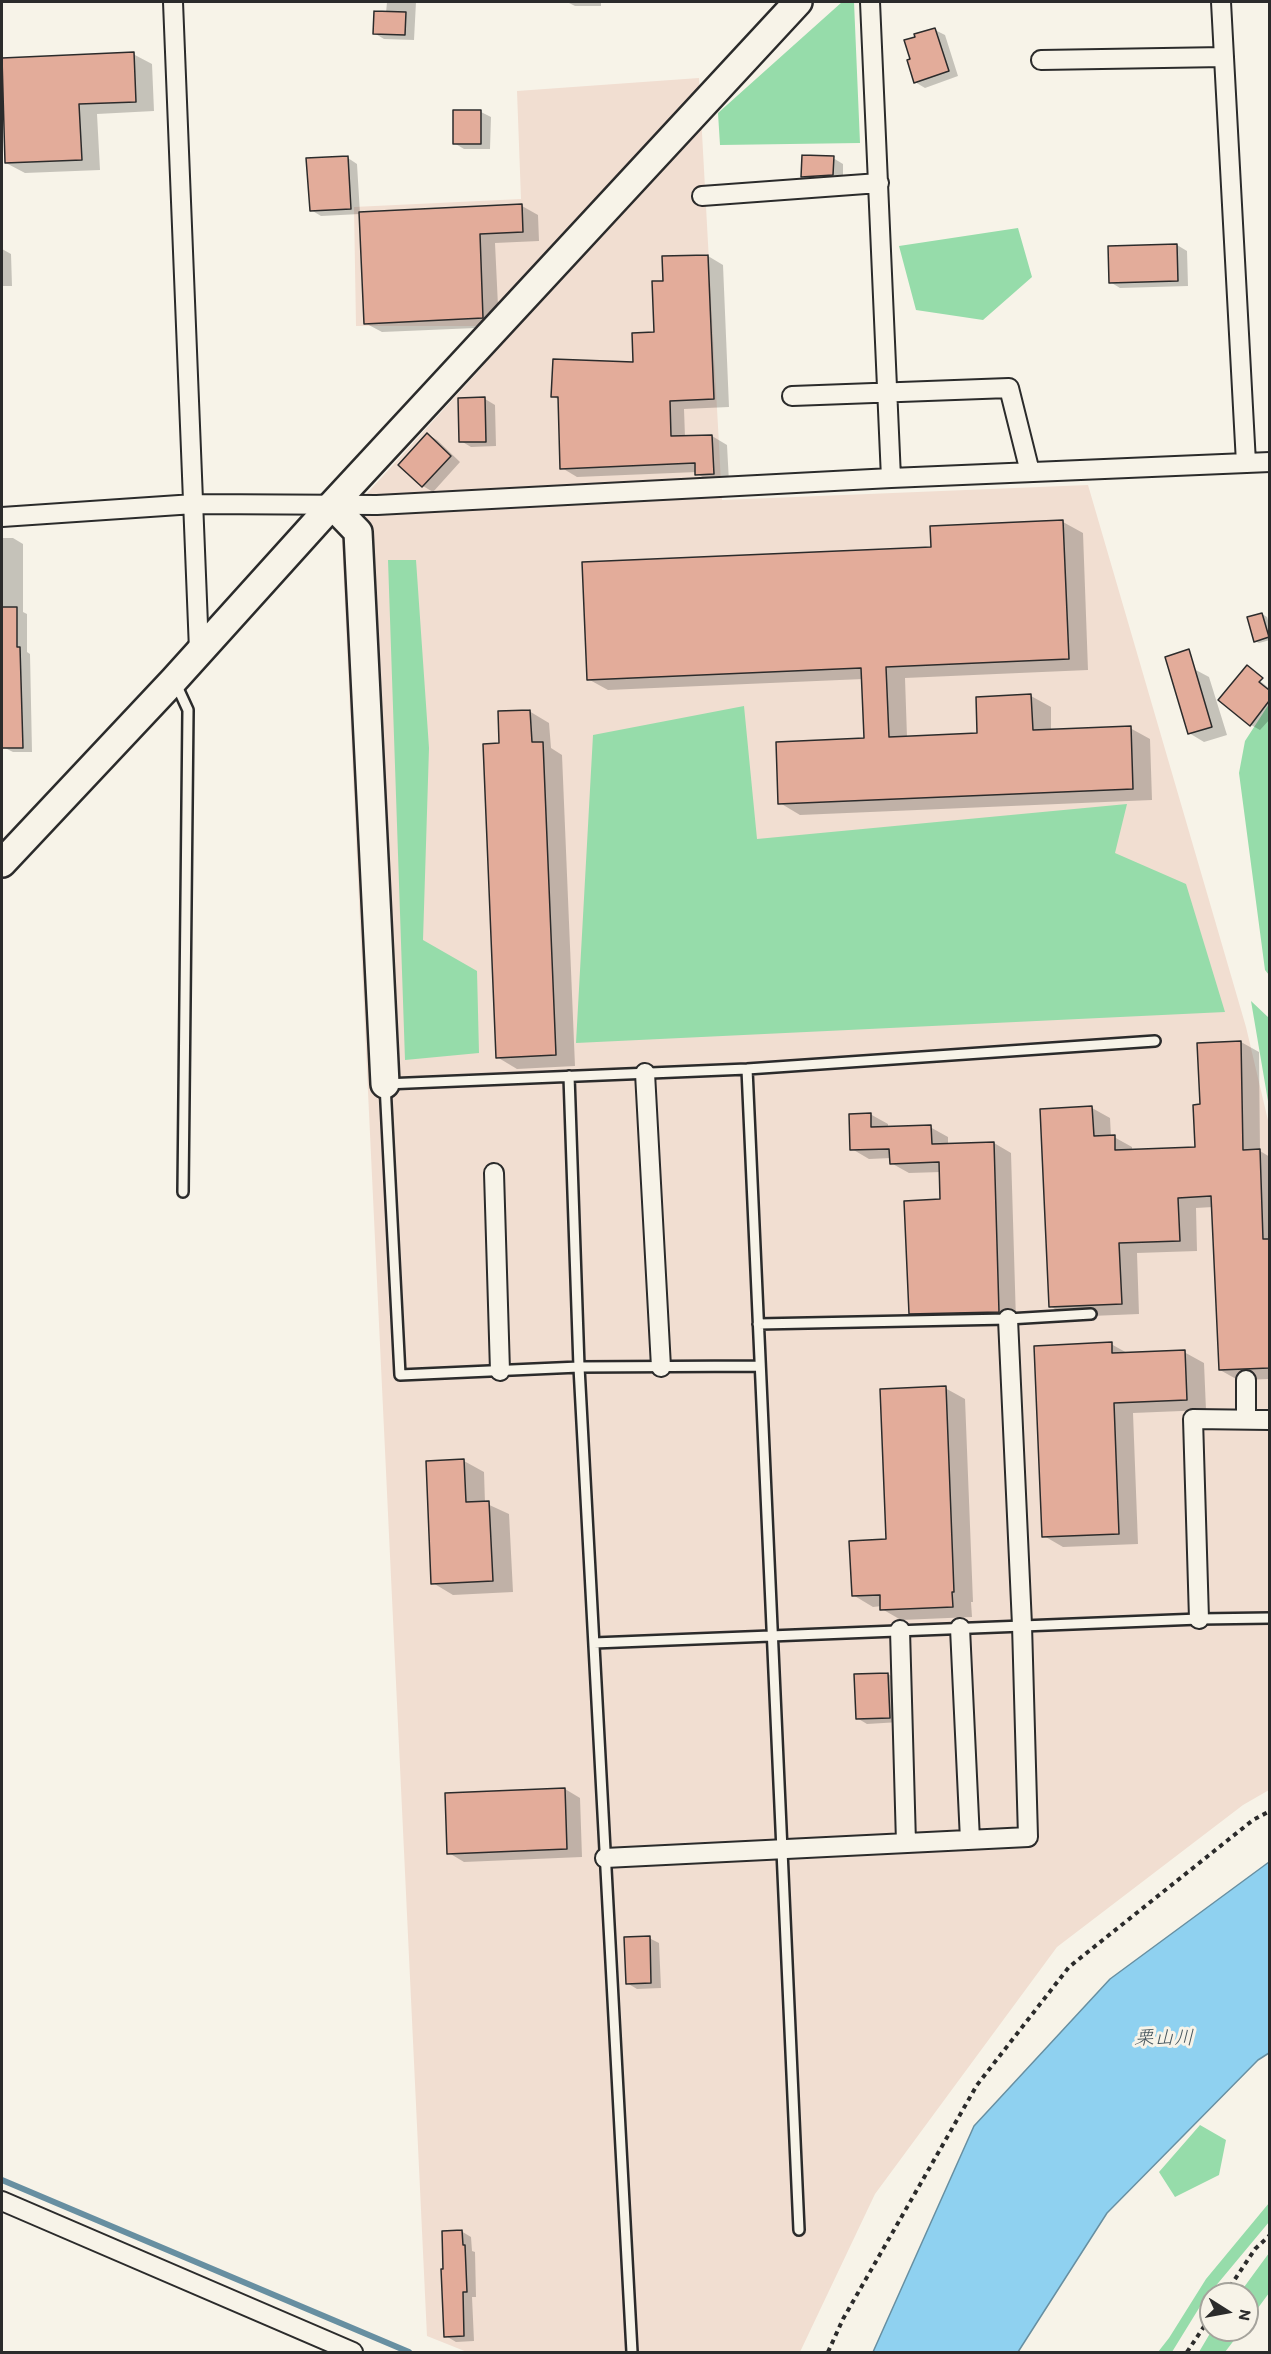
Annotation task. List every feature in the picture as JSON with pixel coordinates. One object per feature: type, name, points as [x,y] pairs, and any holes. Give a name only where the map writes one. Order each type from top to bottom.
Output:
[{"type":"street","points":[[173,2],[199,650]]},
{"type":"street","points":[[2,863],[174,680],[332,505],[798,2]]},
{"type":"street","points":[[870,2],[891,478]]},
{"type":"street","points":[[1221,2],[1246,463]]},
{"type":"street","points":[[1041,60],[1224,57]]},
{"type":"street","points":[[702,196],[879,183]]},
{"type":"street","points":[[792,396],[1009,388],[1030,472]]},
{"type":"street","points":[[2,517],[194,504],[377,505],[891,478],[1269,462]]},
{"type":"street","points":[[332,505],[358,532],[385,1084]]},
{"type":"street","points":[[645,1073],[661,1367]]},
{"type":"street","points":[[494,1173],[500,1371]]},
{"type":"street","points":[[605,1858],[1028,1837],[1022,1625],[1008,1319]]},
{"type":"street","points":[[1246,1380],[1246,1419]]},
{"type":"street","points":[[1199,1619],[1193,1419],[1269,1420]]},
{"type":"street","points":[[960,1628],[970,1840]]},
{"type":"street","points":[[900,1630],[906,1843]]},
{"type":"street","points":[[2,2201],[340,2350]]},
{"type":"lane","points":[[174,680],[188,710],[183,1192]]},
{"type":"lane","points":[[760,1366],[579,1367],[400,1375],[385,1084],[747,1069],[1155,1041]]},
{"type":"lane","points":[[747,1069],[799,2230]]},
{"type":"lane","points":[[569,1076],[579,1367],[632,2352]]},
{"type":"lane","points":[[758,1324],[1008,1319],[1091,1314]]},
{"type":"lane","points":[[594,1642],[1269,1618]]},
{"type":"path","points":[[828,2352],[843,2319],[977,2085],[1069,1967],[1253,1820],[1269,1811]]},
{"type":"path","points":[[1234,2282],[1255,2249],[1269,2235]]},
{"type":"path","points":[[1187,2352],[1199,2334]]},
{"type":"shaded area","points":[[699,78],[722,500],[1088,485],[1246,1027],[1270,1129],[1269,1790],[1243,1805],[1057,1947],[875,2194],[800,2352],[467,2352],[427,2336],[341,522],[483,366],[482,326],[356,326],[354,207],[521,199],[517,91]]},
{"type":"green space","points":[[842,2],[854,2],[860,143],[720,145],[718,113]]},
{"type":"green space","points":[[1018,228],[1032,277],[983,320],[916,310],[899,246]]},
{"type":"green space","points":[[388,560],[416,560],[429,748],[423,940],[477,971],[479,1053],[405,1060]]},
{"type":"green space","points":[[1269,704],[1269,975],[1265,970],[1239,773],[1245,741]]},
{"type":"green space","points":[[744,706],[757,839],[1127,804],[1115,853],[1186,884],[1225,1012],[576,1043],[593,735]]},
{"type":"green space","points":[[1251,1001],[1269,1018],[1269,1107]]},
{"type":"green space","points":[[1200,2125],[1226,2140],[1219,2175],[1175,2197],[1159,2172]]},
{"type":"green space","points":[[1269,2203],[1269,2222],[1219,2282],[1204,2282]]},
{"type":"green space","points":[[1269,2253],[1269,2293],[1259,2307],[1259,2282],[1248,2282]]},
{"type":"green space","points":[[1199,2290],[1199,2308],[1172,2352],[1158,2352]]},
{"type":"green space","points":[[1205,2342],[1233,2342],[1225,2352],[1199,2352]]},
{"type":"water","name":"栗山川","points":[[1269,1862],[1269,2053],[1258,2060],[1107,2213],[1018,2352],[873,2352],[974,2126],[1110,1979]]},
{"type":"building","points":[[374,11],[406,12],[405,35],[373,34]]},
{"type":"building","points":[[935,28],[949,71],[914,83],[904,40],[915,37],[914,34]]},
{"type":"building","points":[[134,52],[136,102],[79,104],[82,160],[5,163],[2,58]]},
{"type":"building","points":[[453,110],[481,110],[481,144],[453,144]]},
{"type":"building","points":[[802,155],[834,156],[833,175],[801,177]]},
{"type":"building","points":[[348,156],[351,209],[310,211],[306,158]]},
{"type":"building","points":[[522,204],[523,232],[480,234],[483,318],[364,324],[359,212]]},
{"type":"building","points":[[1177,244],[1178,281],[1109,283],[1108,246]]},
{"type":"building","points":[[708,255],[714,399],[670,401],[671,436],[712,435],[714,474],[695,475],[695,463],[560,469],[558,397],[551,397],[553,359],[633,362],[632,333],[654,332],[652,281],[663,281],[662,256]]},
{"type":"building","points":[[485,397],[486,442],[459,442],[458,398]]},
{"type":"building","points":[[427,433],[451,456],[422,487],[398,465]]},
{"type":"building","points":[[1063,520],[1069,659],[886,667],[889,737],[977,733],[976,697],[1031,694],[1033,730],[1131,726],[1133,789],[778,804],[776,742],[864,738],[861,668],[587,680],[582,562],[931,547],[930,526]]},
{"type":"building","points":[[2,607],[17,607],[23,748],[2,748]]},
{"type":"building","points":[[1262,613],[1269,637],[1254,642],[1247,617]]},
{"type":"building","points":[[1189,649],[1212,727],[1188,734],[1165,657]]},
{"type":"building","points":[[1247,665],[1263,678],[1259,682],[1269,690],[1269,701],[1250,726],[1218,700]]},
{"type":"building","points":[[530,710],[532,742],[543,742],[556,1055],[496,1058],[483,744],[499,743],[498,711]]},
{"type":"building","points":[[1241,1041],[1243,1150],[1260,1149],[1263,1239],[1269,1239],[1269,1368],[1219,1370],[1211,1196],[1178,1198],[1180,1241],[1119,1243],[1122,1304],[1049,1307],[1040,1109],[1092,1106],[1094,1136],[1115,1135],[1115,1150],[1195,1147],[1193,1105],[1200,1104],[1197,1043]]},
{"type":"building","points":[[871,1113],[871,1127],[931,1125],[932,1144],[994,1142],[999,1312],[909,1314],[904,1201],[940,1199],[939,1162],[890,1164],[889,1149],[850,1150],[849,1114]]},
{"type":"building","points":[[1112,1342],[1112,1353],[1185,1350],[1187,1400],[1114,1403],[1119,1534],[1042,1537],[1034,1346]]},
{"type":"building","points":[[946,1386],[953,1607],[880,1610],[880,1595],[852,1596],[849,1541],[886,1539],[880,1389]]},
{"type":"building","points":[[464,1459],[466,1502],[489,1501],[493,1581],[431,1584],[426,1461]]},
{"type":"building","points":[[888,1673],[890,1718],[856,1719],[854,1674]]},
{"type":"building","points":[[565,1788],[567,1849],[447,1854],[445,1793]]},
{"type":"building","points":[[650,1936],[651,1983],[626,1984],[624,1937]]},
{"type":"building","points":[[462,2230],[467,2292],[463,2292],[464,2336],[444,2337],[442,2231]]},
{"type":"waterway","points":[[2,2180],[409,2352]]}]
